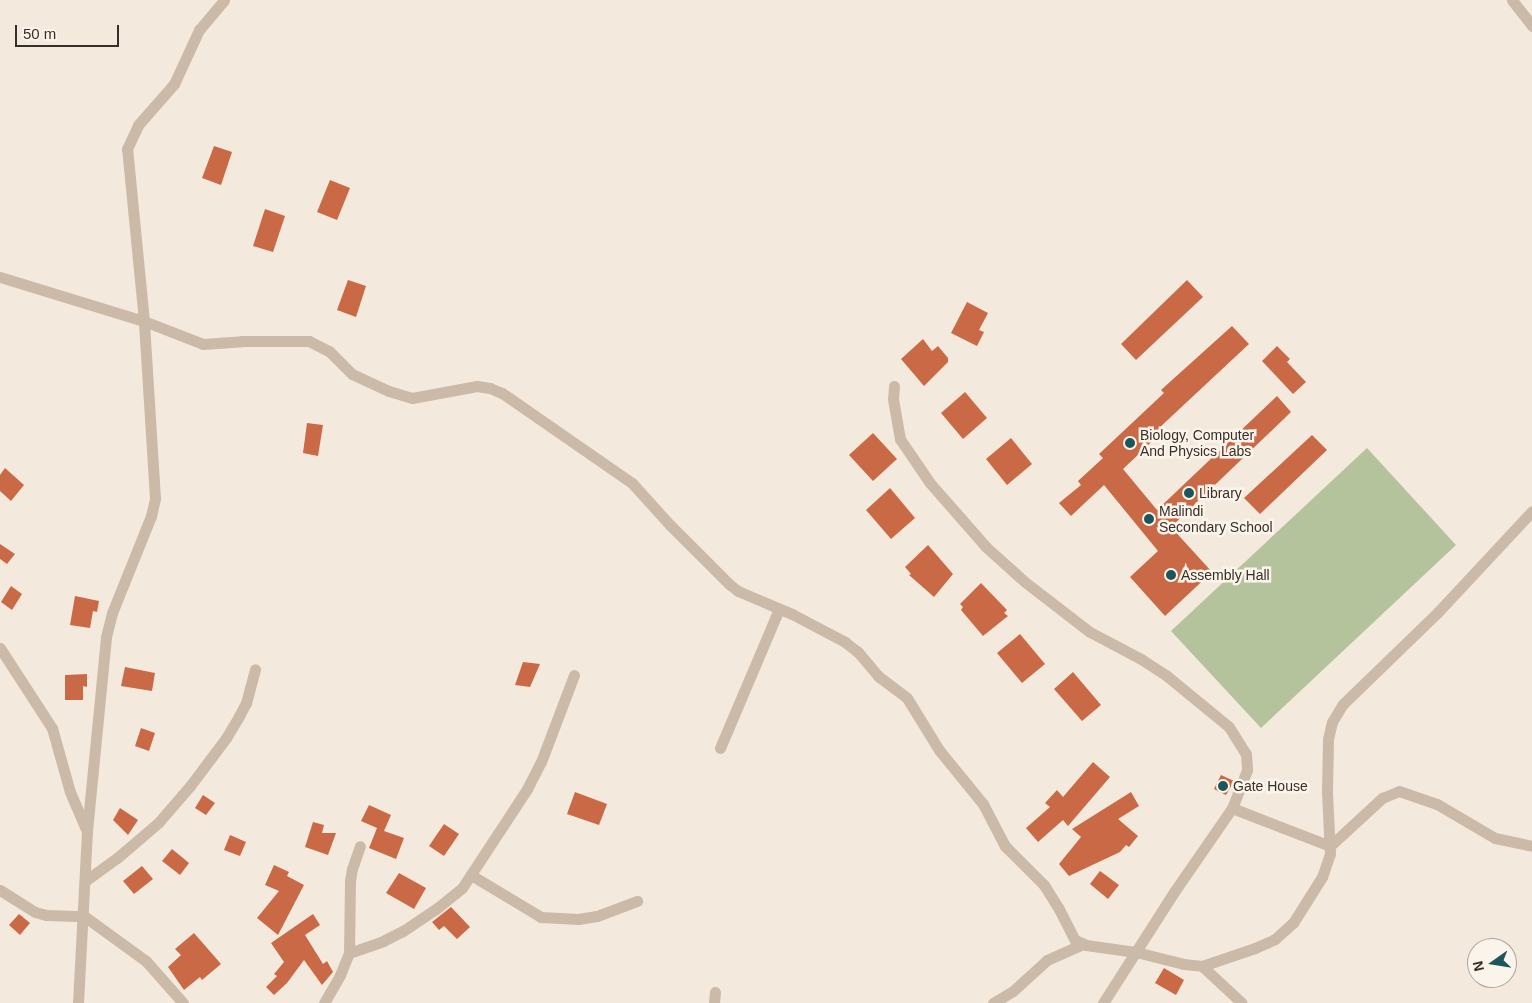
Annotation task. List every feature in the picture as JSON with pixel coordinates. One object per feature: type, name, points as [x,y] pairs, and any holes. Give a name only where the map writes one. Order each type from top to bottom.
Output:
[{"type":"street","points":[[78,1003],[86,881],[87,831],[107,631],[112,613],[151,516],[155,498],[144,320],[127,149],[138,124],[174,84],[199,30],[224,0]]},
{"type":"street","points":[[1512,0],[1532,26]]},
{"type":"street","points":[[0,277],[144,320],[203,344],[242,341],[309,341],[330,351],[352,374],[389,392],[412,398],[477,386],[490,388],[632,483],[670,525],[738,591],[845,642],[858,652],[878,676],[907,698],[939,750],[983,804],[1005,846],[1044,885],[1060,909],[1072,937],[1083,944],[1136,952],[1184,964],[1202,966],[1256,948],[1275,940],[1287,928],[1322,877],[1329,862],[1328,739],[1332,722],[1343,704],[1437,613],[1532,511]]},
{"type":"street","points":[[894,386],[893,399],[900,439],[930,483],[986,547],[1025,582],[1090,632],[1141,659],[1168,676],[1229,728],[1242,745],[1247,762],[1247,770],[1232,808],[1103,1003]]},
{"type":"street","points":[[720,748],[779,609]]},
{"type":"street","points":[[0,648],[52,728],[70,792],[87,831]]},
{"type":"street","points":[[86,881],[117,858],[158,823],[190,786],[226,738],[239,716],[246,703],[255,669]]},
{"type":"street","points":[[349,952],[383,941],[403,931],[450,899],[471,875],[535,775],[574,675]]},
{"type":"street","points":[[1330,846],[1376,802],[1398,791],[1437,804],[1495,838],[1532,846]]},
{"type":"street","points":[[1232,808],[1330,846]]},
{"type":"street","points":[[324,1003],[340,975],[349,952],[350,881],[360,846]]},
{"type":"street","points":[[471,875],[542,917],[578,919],[597,916],[636,902]]},
{"type":"street","points":[[0,890],[35,912],[46,915],[84,916],[146,961],[183,1003]]},
{"type":"street","points":[[993,1003],[1013,991],[1047,960],[1083,944]]},
{"type":"street","points":[[1202,966],[1242,1003]]},
{"type":"green space","points":[[1367,448],[1456,545],[1261,728],[1171,631]]},
{"type":"building","points":[[214,146],[232,152],[221,185],[202,178]]},
{"type":"building","points":[[330,180],[350,188],[337,220],[317,212]]},
{"type":"building","points":[[265,209],[285,216],[273,252],[253,246]]},
{"type":"building","points":[[348,280],[366,286],[356,317],[337,310]]},
{"type":"building","points":[[1187,280],[1203,297],[1136,360],[1121,344]]},
{"type":"building","points":[[967,302],[988,313],[979,330],[984,332],[977,346],[951,333]]},
{"type":"building","points":[[1232,326],[1249,344],[1158,429],[1161,433],[1123,469],[1157,510],[1277,396],[1291,412],[1171,527],[1212,572],[1165,616],[1130,577],[1158,551],[1104,485],[1071,516],[1059,503],[1081,485],[1078,481],[1103,458],[1099,454],[1164,393],[1161,390]]},
{"type":"building","points":[[923,339],[932,351],[938,346],[948,358],[948,362],[924,386],[901,359]]},
{"type":"building","points":[[1277,346],[1290,359],[1287,362],[1306,382],[1293,394],[1262,361]]},
{"type":"building","points":[[965,392],[987,418],[963,439],[941,413]]},
{"type":"building","points":[[307,423],[323,425],[318,456],[303,453]]},
{"type":"building","points":[[873,433],[897,459],[873,481],[849,455]]},
{"type":"building","points":[[1312,435],[1327,450],[1260,514],[1244,498]]},
{"type":"building","points":[[1011,438],[1032,464],[1007,485],[986,459]]},
{"type":"building","points":[[5,468],[24,485],[11,501],[0,491],[0,475]]},
{"type":"building","points":[[890,488],[915,518],[891,539],[866,510]]},
{"type":"building","points":[[0,544],[15,554],[7,564],[0,559]]},
{"type":"building","points":[[928,545],[953,574],[934,597],[909,575],[911,574],[905,567]]},
{"type":"building","points":[[981,583],[1007,610],[1004,613],[1008,616],[983,636],[961,610],[963,607],[960,604]]},
{"type":"building","points":[[11,586],[22,594],[12,610],[1,602]]},
{"type":"building","points":[[75,596],[99,601],[97,612],[93,611],[90,628],[70,625]]},
{"type":"building","points":[[1020,634],[1045,664],[1022,683],[997,653]]},
{"type":"building","points":[[523,662],[540,664],[530,687],[515,685]]},
{"type":"building","points":[[125,667],[155,673],[152,691],[121,686]]},
{"type":"building","points":[[1073,672],[1101,705],[1082,721],[1054,689]]},
{"type":"building","points":[[87,674],[87,687],[83,686],[83,700],[65,700],[65,675]]},
{"type":"building","points":[[141,728],[155,733],[149,751],[135,746]]},
{"type":"building","points":[[1093,762],[1110,777],[1068,826],[1063,820],[1038,842],[1026,828],[1050,807],[1045,803],[1057,790],[1063,797]]},
{"type":"building","name":"Gate House","points":[[1221,775],[1234,781],[1226,795],[1214,789]]},
{"type":"building","points":[[575,792],[607,804],[599,825],[567,814]]},
{"type":"building","points":[[1131,792],[1139,806],[1118,819],[1138,836],[1129,847],[1126,845],[1120,852],[1069,876],[1059,864],[1081,837],[1072,829]]},
{"type":"building","points":[[203,795],[215,803],[206,815],[195,808]]},
{"type":"building","points":[[369,805],[391,815],[384,831],[404,838],[396,859],[369,848],[377,828],[361,821]]},
{"type":"building","points":[[120,808],[138,820],[128,835],[113,820]]},
{"type":"building","points":[[313,822],[324,825],[322,833],[336,833],[328,855],[305,847]]},
{"type":"building","points":[[444,824],[459,834],[444,856],[429,846]]},
{"type":"building","points":[[230,835],[246,842],[240,856],[224,850]]},
{"type":"building","points":[[172,849],[189,863],[180,875],[162,861]]},
{"type":"building","points":[[274,865],[289,872],[287,876],[304,885],[278,935],[257,918],[279,891],[265,885]]},
{"type":"building","points":[[142,866],[153,879],[134,894],[123,881]]},
{"type":"building","points":[[1100,871],[1119,885],[1108,899],[1090,884]]},
{"type":"building","points":[[399,873],[426,888],[414,909],[386,893]]},
{"type":"building","points":[[451,907],[470,927],[457,939],[444,926],[439,930],[432,922]]},
{"type":"building","points":[[19,914],[30,923],[20,935],[9,925]]},
{"type":"building","points":[[313,914],[320,925],[305,935],[323,964],[327,961],[333,972],[322,985],[304,960],[287,983],[274,995],[266,987],[277,976],[274,974],[284,962],[271,943]]},
{"type":"building","points":[[194,933],[221,964],[202,980],[200,977],[184,990],[168,967],[181,955],[175,949]]},
{"type":"building","points":[[1164,968],[1184,980],[1176,995],[1155,983]]},
{"type":"place","name":"Biology, Computer And Physics Labs","points":[[1130,443]]},
{"type":"place","name":"Library","points":[[1189,493]]},
{"type":"place","name":"Malindi Secondary School","points":[[1149,519]]},
{"type":"place","name":"Assembly Hall","points":[[1171,575]]},
{"type":"place","name":"Gate House","points":[[1223,786]]}]
